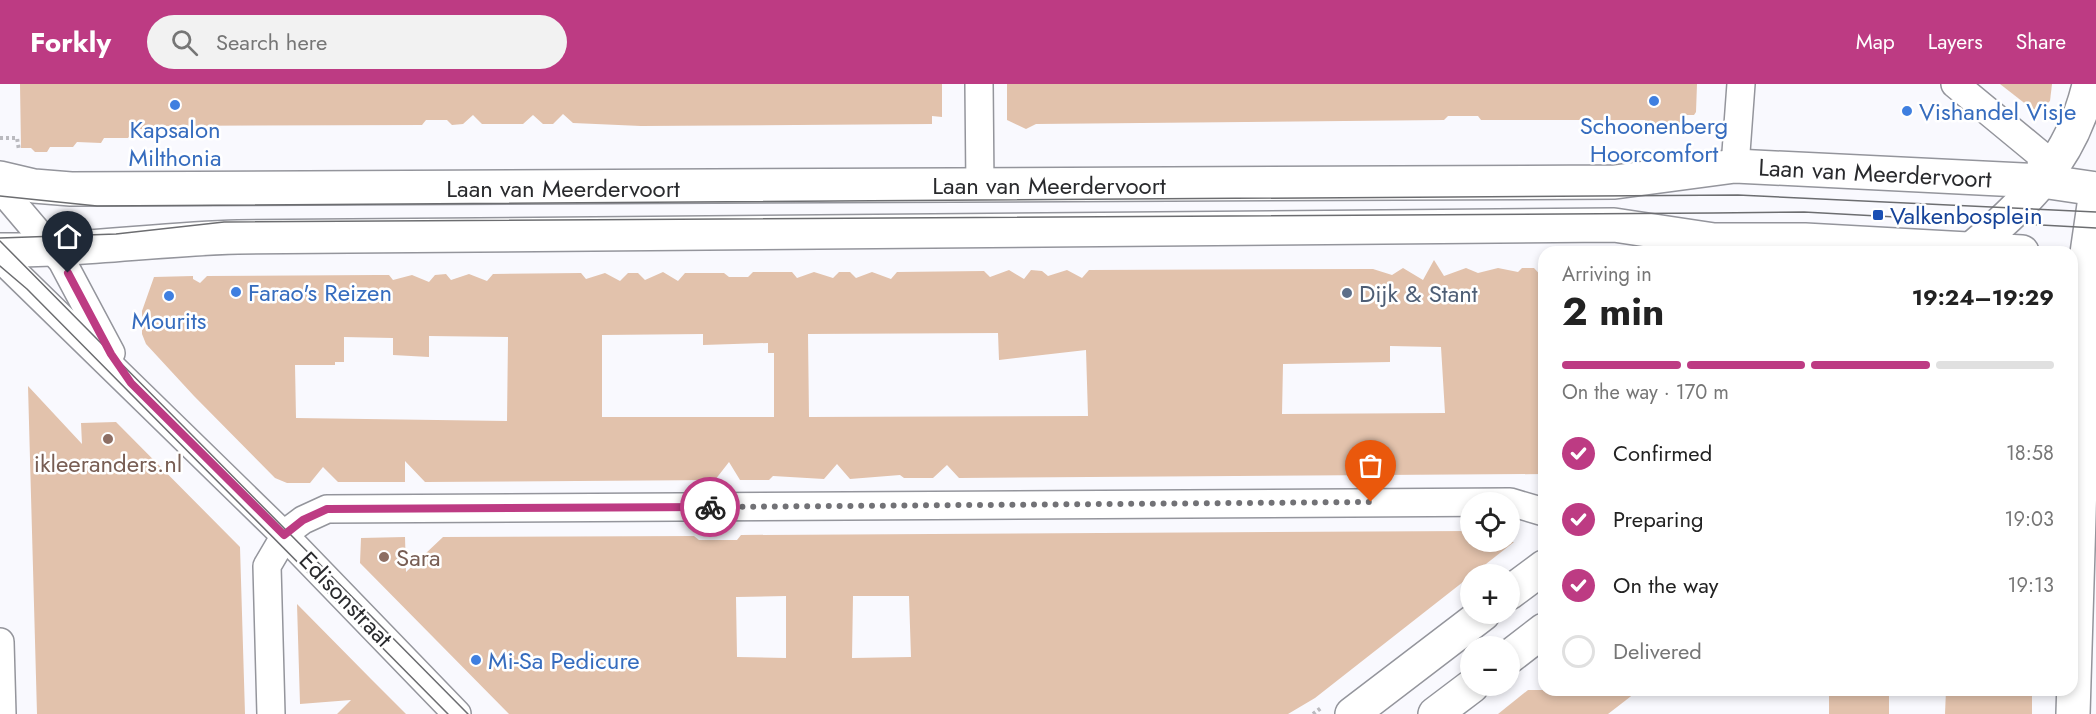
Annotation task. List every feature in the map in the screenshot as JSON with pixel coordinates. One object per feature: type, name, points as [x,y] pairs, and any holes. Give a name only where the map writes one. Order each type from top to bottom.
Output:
[{"type":"street","points":[[979,84],[980,186]]},
{"type":"street","points":[[1735,166],[1741,84]]},
{"type":"street","points":[[1955,84],[2041,155],[2042,181]]},
{"type":"street","points":[[1976,246],[2019,208],[2042,181],[2078,124],[2089,84]]},
{"type":"street","points":[[2089,84],[2096,117],[2096,143]]},
{"type":"street","name":"Laan van Meerdervoort","points":[[0,178],[34,186],[71,189],[1615,182],[1735,166],[2042,181],[2096,190]]},
{"type":"street","name":"Edisonstraat","points":[[0,188],[54,250],[131,383]]},
{"type":"street","points":[[2078,522],[2085,253],[2096,190]]},
{"type":"street","name":"Laan van Meerdervoort","points":[[0,250],[54,250],[163,239],[238,237],[1614,225],[1714,240],[1806,246]]},
{"type":"street","name":"Edisonstraat","points":[[0,258],[131,383],[284,535],[457,714]]},
{"type":"street","points":[[271,714],[267,566],[284,535],[303,520],[327,509],[514,510],[1510,502],[1538,510]]},
{"type":"street","points":[[1520,585],[1538,571]]},
{"type":"street","points":[[1352,714],[1470,624]]},
{"type":"street","points":[[1520,649],[1538,635]]},
{"type":"street","points":[[0,642],[2,714]]},
{"type":"street","points":[[1435,714],[1460,695]]},
{"type":"street","points":[[2073,696],[2073,714]]},
{"type":"building","points":[[20,84],[942,84],[942,117],[932,116],[932,124],[641,126],[573,123],[563,114],[553,124],[543,124],[533,115],[523,124],[482,124],[473,115],[463,124],[452,125],[447,120],[426,120],[422,125],[148,126],[146,129],[135,129],[128,138],[104,138],[101,143],[77,142],[73,147],[50,147],[47,152],[35,152],[31,148],[21,148]]},
{"type":"building","points":[[1007,84],[1697,84],[1696,112],[1694,115],[1685,115],[1685,124],[1682,126],[1645,125],[1645,120],[1481,120],[1478,116],[1448,116],[1444,120],[1036,124],[1026,129],[1007,120]]},
{"type":"building","points":[[2000,84],[2052,84],[2050,101],[2040,110],[2032,109]]},
{"type":"building","points":[[1434,260],[1444,276],[1466,268],[1478,273],[1498,268],[1518,272],[1522,268],[1534,268],[1538,272],[1538,474],[959,478],[947,465],[933,478],[904,478],[900,475],[850,479],[837,464],[824,479],[773,476],[769,480],[740,480],[729,462],[715,480],[425,482],[405,461],[405,482],[338,482],[323,467],[310,483],[287,483],[275,478],[194,396],[146,344],[142,334],[142,311],[154,277],[193,276],[193,279],[200,283],[207,276],[389,275],[393,280],[412,275],[429,282],[435,275],[446,274],[451,280],[469,274],[487,281],[493,274],[581,273],[586,279],[605,273],[620,281],[628,273],[638,273],[645,280],[663,272],[678,281],[685,273],[724,273],[729,277],[748,277],[753,272],[792,272],[797,278],[814,272],[833,278],[839,272],[850,272],[856,278],[872,272],[891,279],[897,272],[984,271],[990,277],[1009,270],[1024,279],[1031,270],[1042,271],[1048,276],[1067,270],[1082,278],[1089,270],[1373,269],[1392,275],[1403,268],[1423,280]],"holes":[[[998,333],[999,360],[1086,350],[1088,416],[809,417],[808,334]],[[703,334],[703,345],[768,343],[768,353],[774,353],[774,417],[602,417],[602,335]],[[429,336],[508,337],[507,421],[296,418],[295,365],[335,365],[335,362],[344,362],[344,337],[393,338],[393,355],[429,357]],[[1390,346],[1441,347],[1445,413],[1282,414],[1283,364],[1390,362]]]},
{"type":"building","points":[[28,386],[82,444],[81,423],[116,422],[240,547],[245,714],[37,714]]},
{"type":"building","points":[[1460,531],[1460,552],[1501,552],[1486,564],[1460,564],[1460,584],[1315,698],[1288,714],[509,714],[360,563],[361,538],[405,537],[406,572],[443,537],[694,536],[699,540],[737,540],[741,535]],"holes":[[[786,596],[786,658],[737,657],[736,597]],[[853,596],[909,596],[911,657],[852,658]]]},
{"type":"building","points":[[297,604],[406,714],[337,714],[351,700],[300,704]]},
{"type":"building","points":[[1528,690],[1538,690],[1538,696],[1631,696],[1608,714],[1498,714]]},
{"type":"building","points":[[1829,696],[1889,696],[1889,714],[1829,714]]},
{"type":"building","points":[[1946,696],[2032,696],[2032,714],[1945,714]]},
{"type":"tram line","points":[[0,196],[97,206],[1738,195],[2096,212]]},
{"type":"tram line","points":[[0,238],[116,234],[224,222],[1804,212],[2096,228]]},
{"type":"tram line","points":[[0,241],[468,714]]},
{"type":"tram line","points":[[0,266],[27,289],[448,714]]},
{"type":"way so far","points":[[710,507],[1371,502]]},
{"type":"place","name":"Schoonenberg Hoorcomfort","points":[[1654,101]]},
{"type":"place","name":"Kapsalon Milthonia","points":[[175,105]]},
{"type":"place","name":"Vishandel Visje","points":[[1907,111]]},
{"type":"place","name":"Valkenbosplein","points":[[1878,215]]},
{"type":"place","name":"Farao's Reizen","points":[[236,292]]},
{"type":"place","name":"Dijk & Stant","points":[[1347,293]]},
{"type":"place","name":"Mourits","points":[[169,296]]},
{"type":"place","name":"ikleeranders.nl","points":[[108,439]]},
{"type":"place","name":"Sara","points":[[384,557]]},
{"type":"place","name":"Mi-Sa Pedicure","points":[[476,660]]},
{"type":"route","points":[[68,273],[111,354],[131,383],[284,535],[303,520],[327,509],[514,510],[710,507]]}]
